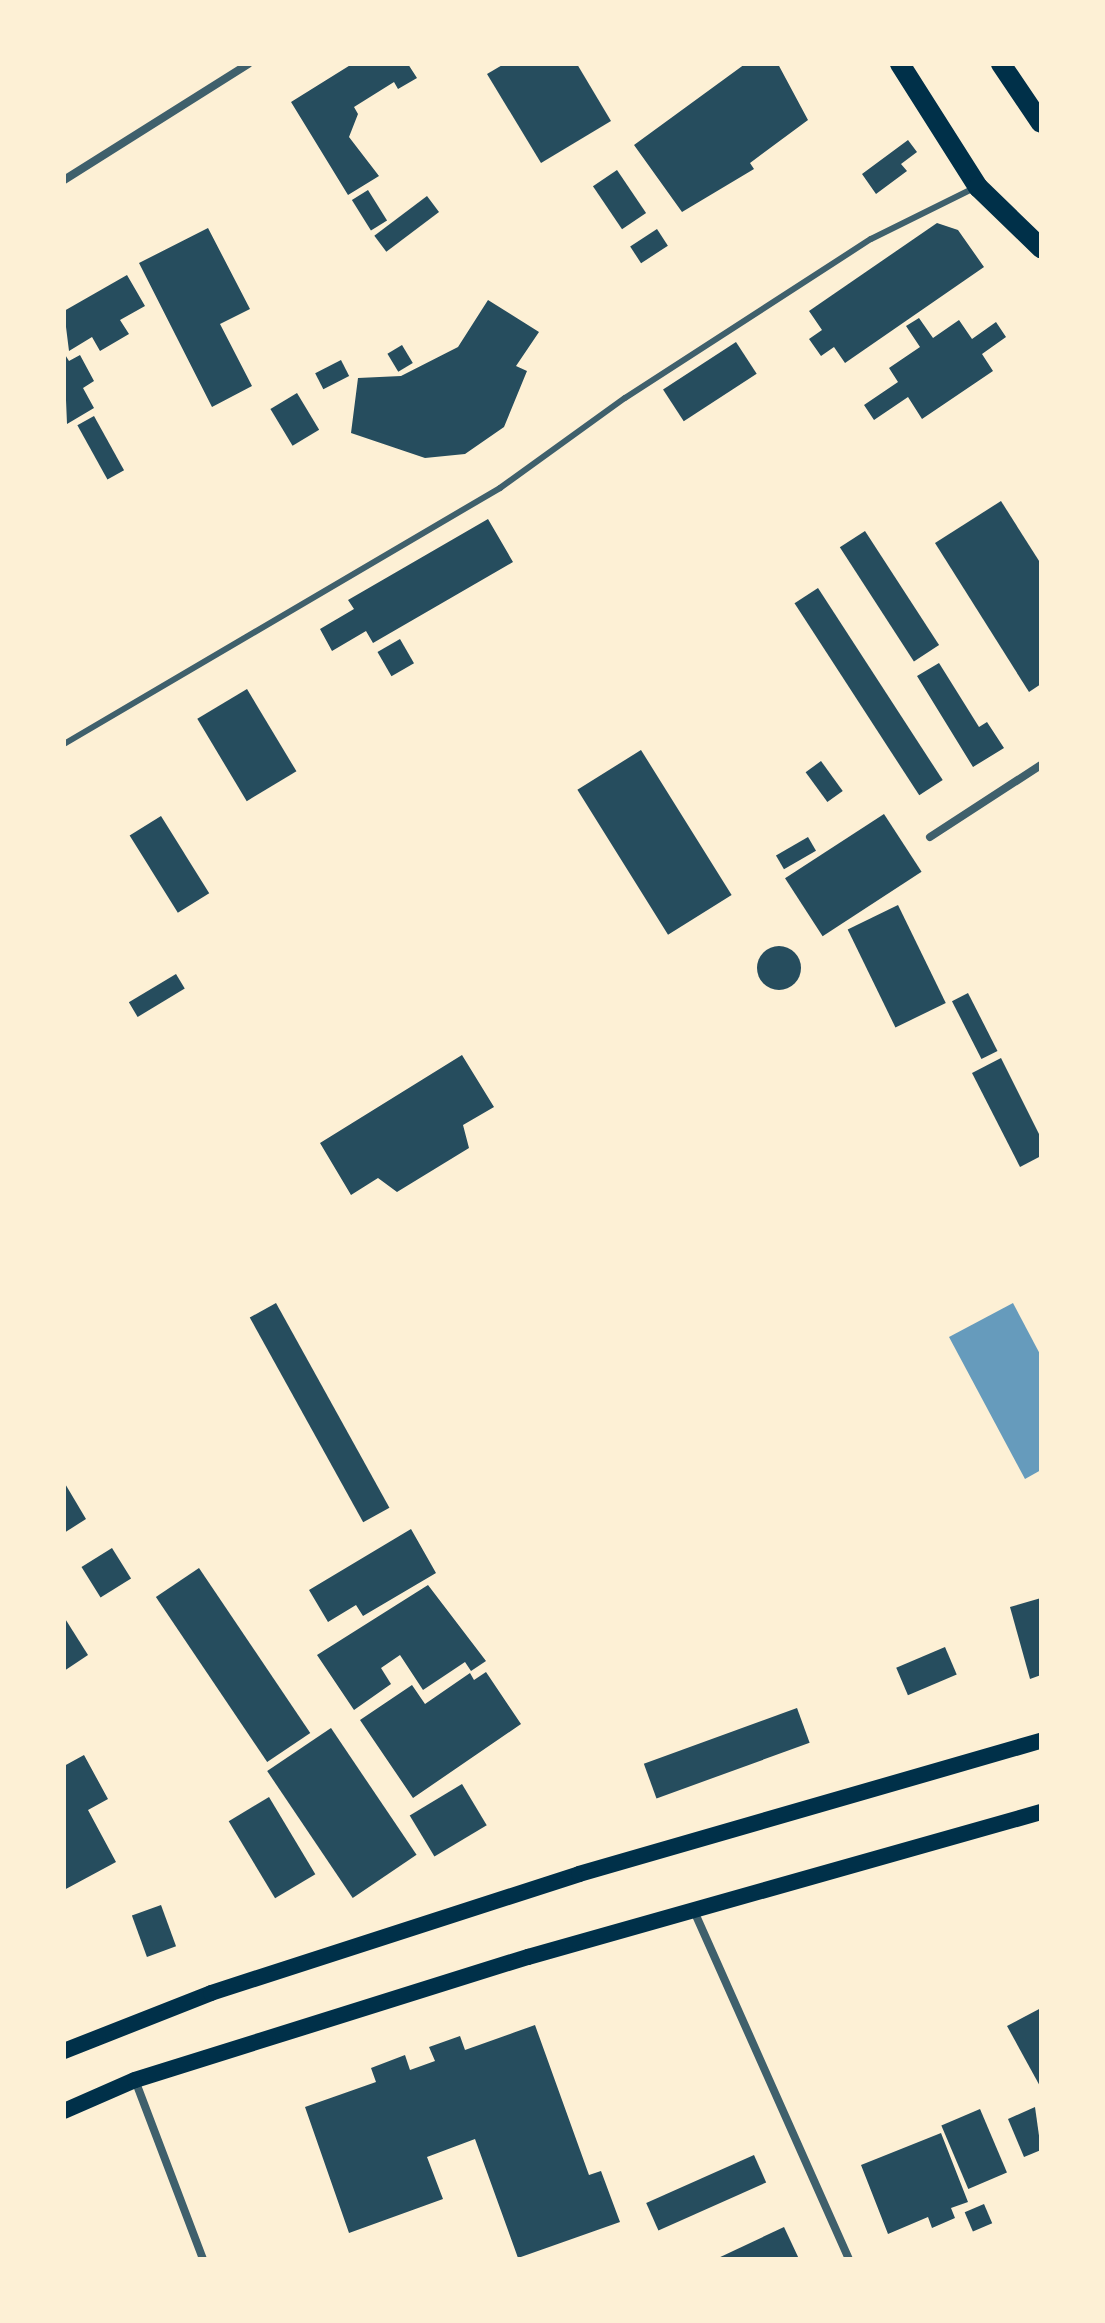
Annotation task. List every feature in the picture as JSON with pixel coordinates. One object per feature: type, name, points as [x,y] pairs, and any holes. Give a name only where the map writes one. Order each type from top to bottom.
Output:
[{"type":"main road","points":[[900,64],[978,187],[1041,248]]},
{"type":"main road","points":[[1001,64],[1041,123]]},
{"type":"main road","points":[[64,2051],[211,1993],[579,1874],[1041,1741]]},
{"type":"main road","points":[[64,2111],[135,2080],[694,1911],[1041,1812]]},
{"type":"street","points":[[64,180],[248,64]]},
{"type":"street","points":[[930,837],[1041,765]]},
{"type":"street","points":[[694,1911],[849,2259]]},
{"type":"street","points":[[135,2080],[203,2259]]},
{"type":"lane","points":[[64,744],[500,488],[625,398],[871,239],[978,187]]},
{"type":"water","points":[[1013,1303],[1041,1356],[1041,1470],[1025,1479],[949,1337]]},
{"type":"building","points":[[352,64],[408,64],[417,78],[398,89],[394,82],[354,107],[358,114],[349,137],[379,176],[348,195],[291,102]]},
{"type":"building","points":[[504,64],[577,64],[611,121],[541,163],[487,74]]},
{"type":"building","points":[[745,64],[778,64],[808,120],[750,163],[754,169],[682,212],[634,145]]},
{"type":"building","points":[[908,140],[917,152],[901,164],[907,171],[876,194],[862,174]]},
{"type":"building","points":[[617,170],[646,213],[622,229],[593,186]]},
{"type":"building","points":[[368,190],[387,221],[371,231],[352,200]]},
{"type":"building","points":[[427,196],[439,212],[386,252],[374,236]]},
{"type":"building","points":[[937,223],[958,230],[984,267],[845,363],[834,347],[821,356],[809,339],[822,330],[809,311]]},
{"type":"building","points":[[208,228],[250,309],[220,324],[252,386],[212,407],[139,263]]},
{"type":"building","points":[[657,229],[668,246],[641,263],[630,246]]},
{"type":"building","points":[[127,275],[145,306],[120,320],[129,334],[100,351],[92,337],[69,351],[64,311]]},
{"type":"building","points":[[488,300],[539,332],[516,366],[527,371],[504,427],[465,454],[425,458],[351,433],[358,378],[401,376],[458,347]]},
{"type":"building","points":[[919,318],[933,338],[959,320],[972,339],[996,322],[1006,337],[982,354],[993,371],[922,419],[908,397],[874,420],[864,405],[898,382],[889,368],[920,347],[906,326]]},
{"type":"building","points":[[736,342],[757,374],[684,421],[663,389]]},
{"type":"building","points":[[402,345],[413,363],[398,372],[387,354]]},
{"type":"building","points":[[64,353],[69,361],[80,355],[94,381],[83,388],[94,408],[67,424]]},
{"type":"building","points":[[341,360],[349,376],[323,389],[315,373]]},
{"type":"building","points":[[297,393],[319,430],[293,446],[270,409]]},
{"type":"building","points":[[94,416],[124,470],[107,479],[77,425]]},
{"type":"building","points":[[1001,501],[1041,564],[1041,684],[1029,692],[935,543]]},
{"type":"building","points":[[488,519],[513,562],[373,643],[366,631],[332,651],[320,629],[354,609],[348,600]]},
{"type":"building","points":[[865,531],[939,645],[914,661],[840,547]]},
{"type":"building","points":[[818,588],[943,780],[919,795],[795,603]]},
{"type":"building","points":[[400,639],[414,663],[391,676],[377,652]]},
{"type":"building","points":[[939,663],[979,727],[987,722],[1004,748],[973,767],[917,676]]},
{"type":"building","points":[[247,689],[296,771],[247,801],[197,719]]},
{"type":"building","points":[[641,750],[732,895],[668,935],[577,790]]},
{"type":"building","points":[[821,761],[843,791],[827,802],[806,772]]},
{"type":"building","points":[[884,814],[922,872],[823,936],[785,878]]},
{"type":"building","points":[[161,816],[209,893],[178,913],[130,836]]},
{"type":"building","points":[[808,837],[816,851],[784,869],[776,856]]},
{"type":"building","points":[[898,905],[946,1003],[895,1028],[848,930]]},
{"type":"building","points":[[779,946],[795,952],[801,968],[795,984],[779,990],[763,984],[757,968],[763,952]]},
{"type":"building","points":[[176,974],[185,989],[138,1017],[129,1002]]},
{"type":"building","points":[[968,993],[998,1051],[981,1059],[952,1001]]},
{"type":"building","points":[[462,1055],[494,1107],[463,1125],[469,1148],[397,1192],[378,1178],[351,1195],[320,1143]]},
{"type":"building","points":[[1001,1058],[1041,1138],[1041,1156],[1020,1167],[972,1073]]},
{"type":"building","points":[[276,1303],[389,1508],[363,1522],[250,1318]]},
{"type":"building","points":[[64,1482],[86,1519],[64,1533]]},
{"type":"building","points":[[411,1529],[436,1573],[363,1616],[356,1605],[328,1622],[309,1590]]},
{"type":"building","points":[[112,1548],[131,1579],[101,1598],[81,1567]]},
{"type":"building","points":[[199,1568],[310,1733],[267,1762],[156,1597]]},
{"type":"building","points":[[428,1585],[486,1661],[471,1671],[465,1662],[423,1690],[400,1655],[381,1668],[391,1684],[354,1710],[317,1655]]},
{"type":"building","points":[[1041,1598],[1041,1675],[1030,1679],[1010,1607]]},
{"type":"building","points":[[64,1617],[88,1655],[64,1671]]},
{"type":"building","points":[[945,1647],[957,1675],[908,1695],[896,1668]]},
{"type":"building","points":[[486,1672],[521,1724],[413,1798],[360,1720],[412,1685],[425,1704],[470,1673],[474,1680]]},
{"type":"building","points":[[797,1708],[810,1743],[656,1799],[644,1764]]},
{"type":"building","points":[[331,1728],[417,1855],[353,1898],[267,1771]]},
{"type":"building","points":[[84,1755],[108,1799],[88,1810],[116,1862],[64,1890],[64,1766]]},
{"type":"building","points":[[462,1784],[487,1825],[434,1857],[410,1815]]},
{"type":"building","points":[[269,1797],[315,1874],[275,1898],[229,1821]]},
{"type":"building","points":[[161,1905],[176,1946],[147,1957],[132,1916]]},
{"type":"building","points":[[1041,2008],[1041,2088],[1007,2026]]},
{"type":"building","points":[[535,2025],[589,2175],[601,2171],[620,2222],[518,2258],[475,2139],[427,2157],[443,2199],[349,2233],[305,2107],[376,2082],[371,2068],[405,2055],[410,2070],[435,2061],[429,2047],[460,2036],[465,2050]]},
{"type":"building","points":[[1035,2107],[1041,2150],[1024,2157],[1008,2119]]},
{"type":"building","points":[[980,2109],[1007,2173],[968,2189],[941,2125]]},
{"type":"building","points":[[941,2133],[968,2202],[951,2208],[955,2218],[932,2228],[928,2217],[888,2234],[861,2165]]},
{"type":"building","points":[[754,2155],[766,2182],[658,2230],[646,2203]]},
{"type":"building","points":[[984,2204],[992,2223],[973,2232],[965,2212]]},
{"type":"building","points":[[784,2227],[799,2259],[716,2259]]}]
